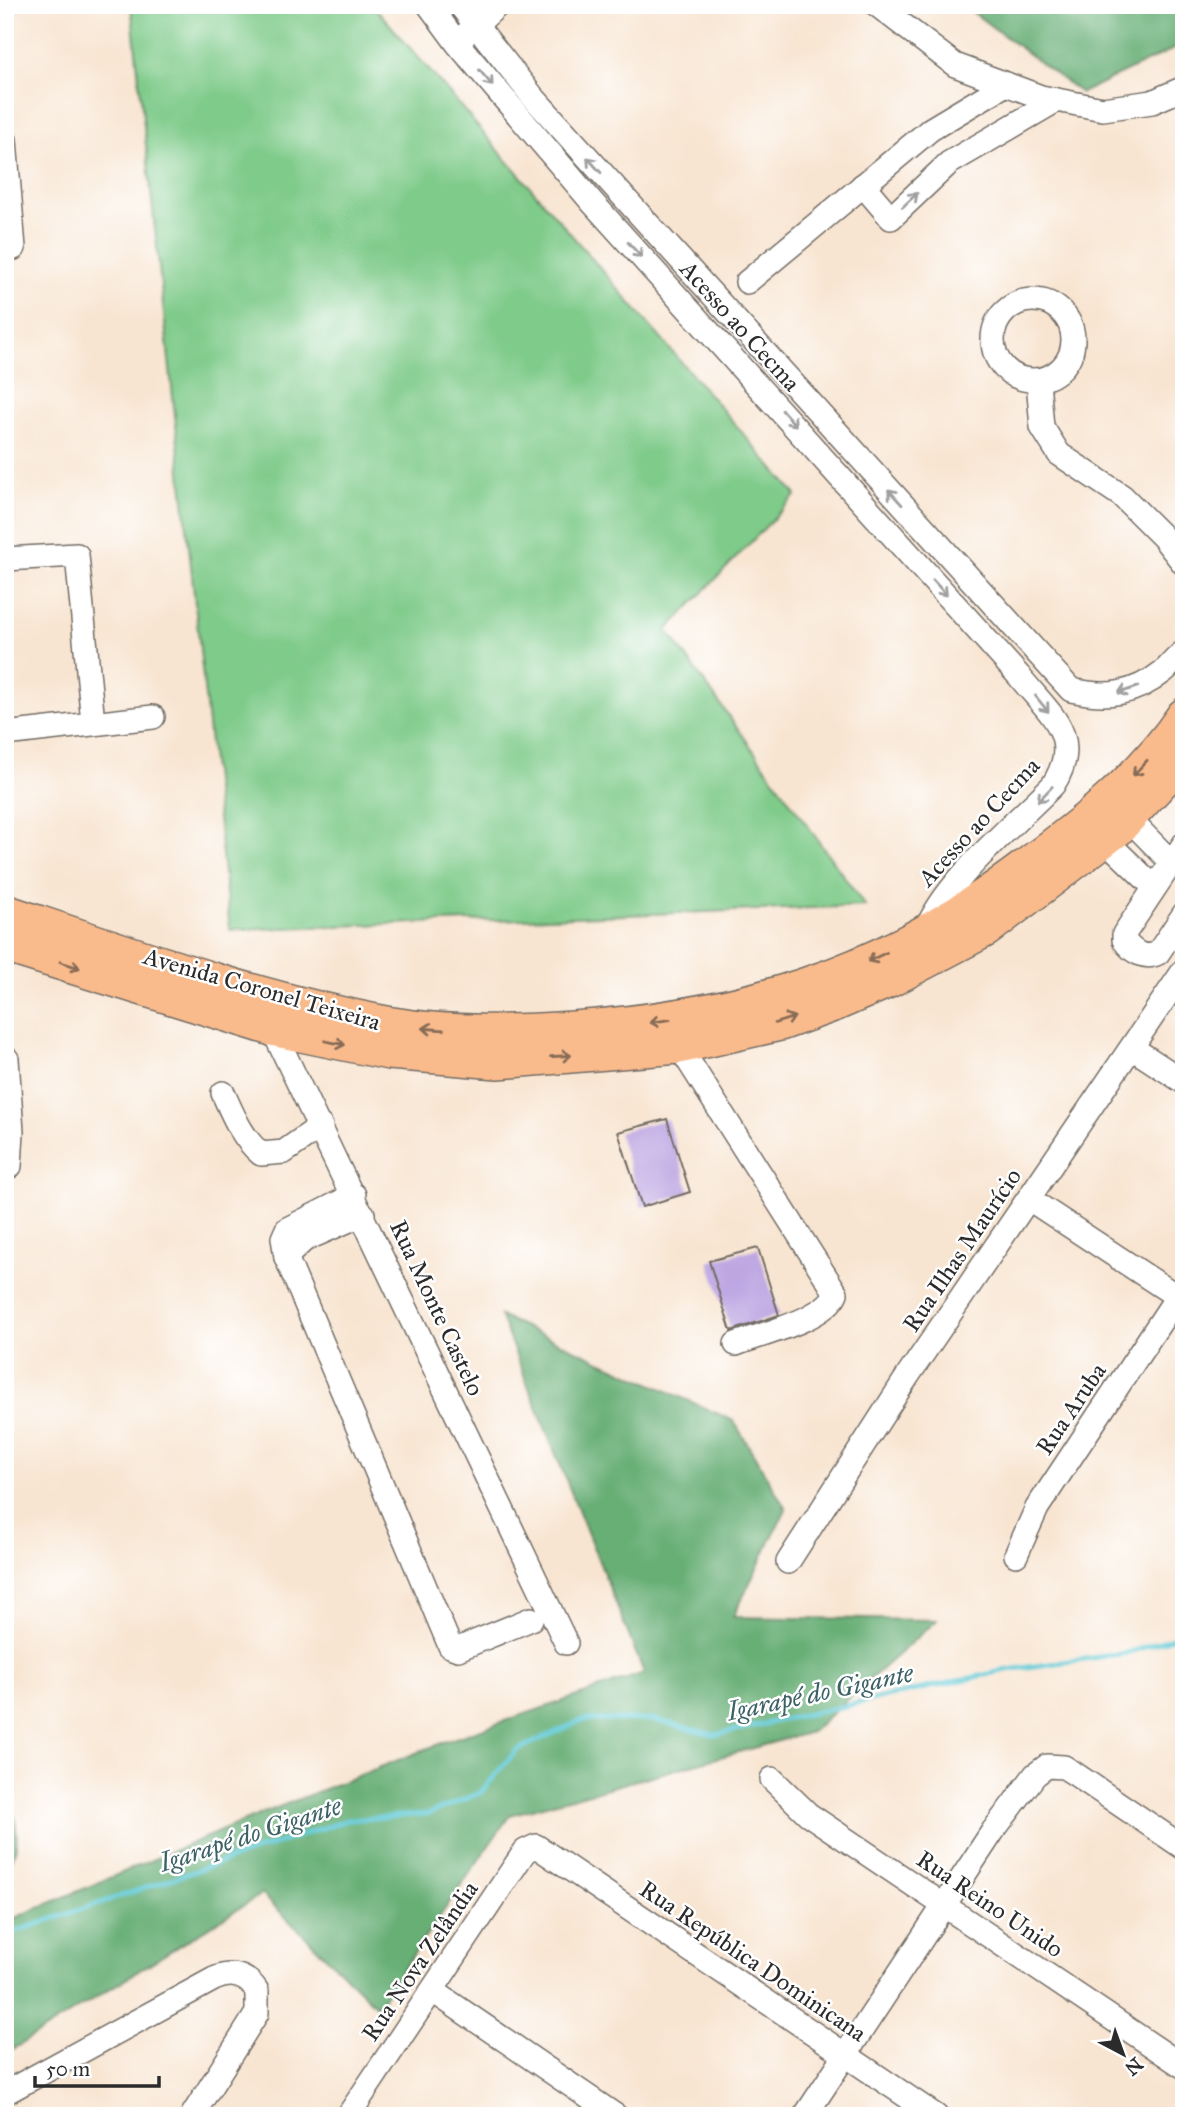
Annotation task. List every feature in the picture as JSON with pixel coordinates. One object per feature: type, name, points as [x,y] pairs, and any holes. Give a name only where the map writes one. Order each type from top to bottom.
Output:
[{"type":"highway","name":"Avenida Coronel Teixeira","points":[[5,912],[298,1004],[395,1025],[500,1032],[640,1024],[702,1015],[812,984],[924,934],[986,895],[1099,808],[1155,752],[1184,716]]},
{"type":"highway","name":"Avenida Coronel Teixeira","points":[[5,945],[272,1028],[375,1050],[435,1058],[498,1061],[678,1046],[780,1023],[836,1003],[900,975],[986,929],[1116,829],[1184,757]]},
{"type":"street","name":"Acesso ao Cecma","points":[[429,5],[457,43],[592,202],[1019,676],[1064,732],[1066,757],[1062,771],[1053,785],[934,909],[924,934]]},
{"type":"street","name":"Acesso ao Cecma","points":[[460,5],[533,97],[1071,690],[1098,696],[1122,693],[1141,686],[1184,652]]},
{"type":"street","points":[[457,43],[498,5]]},
{"type":"street","points":[[877,5],[955,65],[1057,100],[1103,109],[1152,102],[1184,88]]},
{"type":"street","points":[[747,282],[932,129],[1006,84]]},
{"type":"street","points":[[863,185],[891,218],[941,171],[1057,100]]},
{"type":"street","points":[[5,140],[9,249]]},
{"type":"street","points":[[913,144],[941,171]]},
{"type":"street","points":[[1038,381],[1042,427],[1059,454],[1122,496],[1163,536],[1184,564]]},
{"type":"street","points":[[5,559],[77,555],[93,723]]},
{"type":"street","points":[[1019,676],[1039,657]]},
{"type":"street","points":[[5,734],[153,717]]},
{"type":"street","points":[[1116,829],[1178,853],[1124,934],[1128,946],[1144,957],[1158,953],[1184,914]]},
{"type":"street","points":[[1116,829],[1154,887]]},
{"type":"street","name":"Rua Ilhas Maurício","points":[[788,1562],[1184,970]]},
{"type":"street","name":"Rua Monte Castelo","points":[[272,1028],[359,1204],[541,1615],[566,1643]]},
{"type":"street","points":[[678,1046],[836,1293],[833,1301],[806,1319],[736,1344]]},
{"type":"street","points":[[1132,1048],[1184,1082]]},
{"type":"street","points":[[5,1169],[10,1166],[7,1059]]},
{"type":"street","points":[[223,1093],[239,1127],[251,1146],[261,1154],[284,1152],[321,1126]]},
{"type":"street","points":[[1029,1199],[1180,1299]]},
{"type":"street","points":[[359,1204],[287,1229],[283,1238],[286,1257],[450,1646],[458,1649],[541,1615]]},
{"type":"street","name":"Rua Aruba","points":[[1016,1555],[1024,1531],[1037,1508],[1180,1299]]},
{"type":"street","points":[[805,2116],[944,1903],[1034,1775],[1047,1766],[1064,1767],[1184,1849]]},
{"type":"street","name":"Rua Reino Unido","points":[[772,1779],[808,1814],[1184,2067]]},
{"type":"street","name":"Rua Nova Zelândia","points":[[348,2116],[524,1851],[530,1847],[542,1848]]},
{"type":"street","name":"Rua República Dominicana","points":[[542,1848],[936,2116]]},
{"type":"street","points":[[5,2093],[220,1976],[241,1976],[257,1991],[257,2013],[191,2116]]},
{"type":"street","points":[[433,1991],[616,2116]]},
{"type":"green space","points":[[131,5],[373,5],[796,495],[667,630],[865,906],[230,930]]},
{"type":"green space","points":[[963,5],[1184,5],[1184,44],[1081,93]]},
{"type":"green space","points":[[500,1316],[734,1421],[786,1509],[733,1617],[937,1620],[811,1732],[510,1815],[377,2007],[262,1894],[5,2054],[5,1922],[261,1814],[444,1742],[644,1673]]},
{"type":"green space","points":[[5,1786],[12,1806],[17,1840],[15,1851],[5,1868]]},
{"type":"building","points":[[667,1119],[690,1192],[642,1207],[618,1132]]},
{"type":"building","points":[[758,1248],[779,1315],[731,1331],[709,1261]]},
{"type":"waterway","name":"Igarapé do Gigante","points":[[5,1935],[347,1820],[428,1814],[480,1793],[517,1750],[582,1720],[655,1720],[714,1735],[1007,1670],[1127,1653],[1184,1634]]}]
